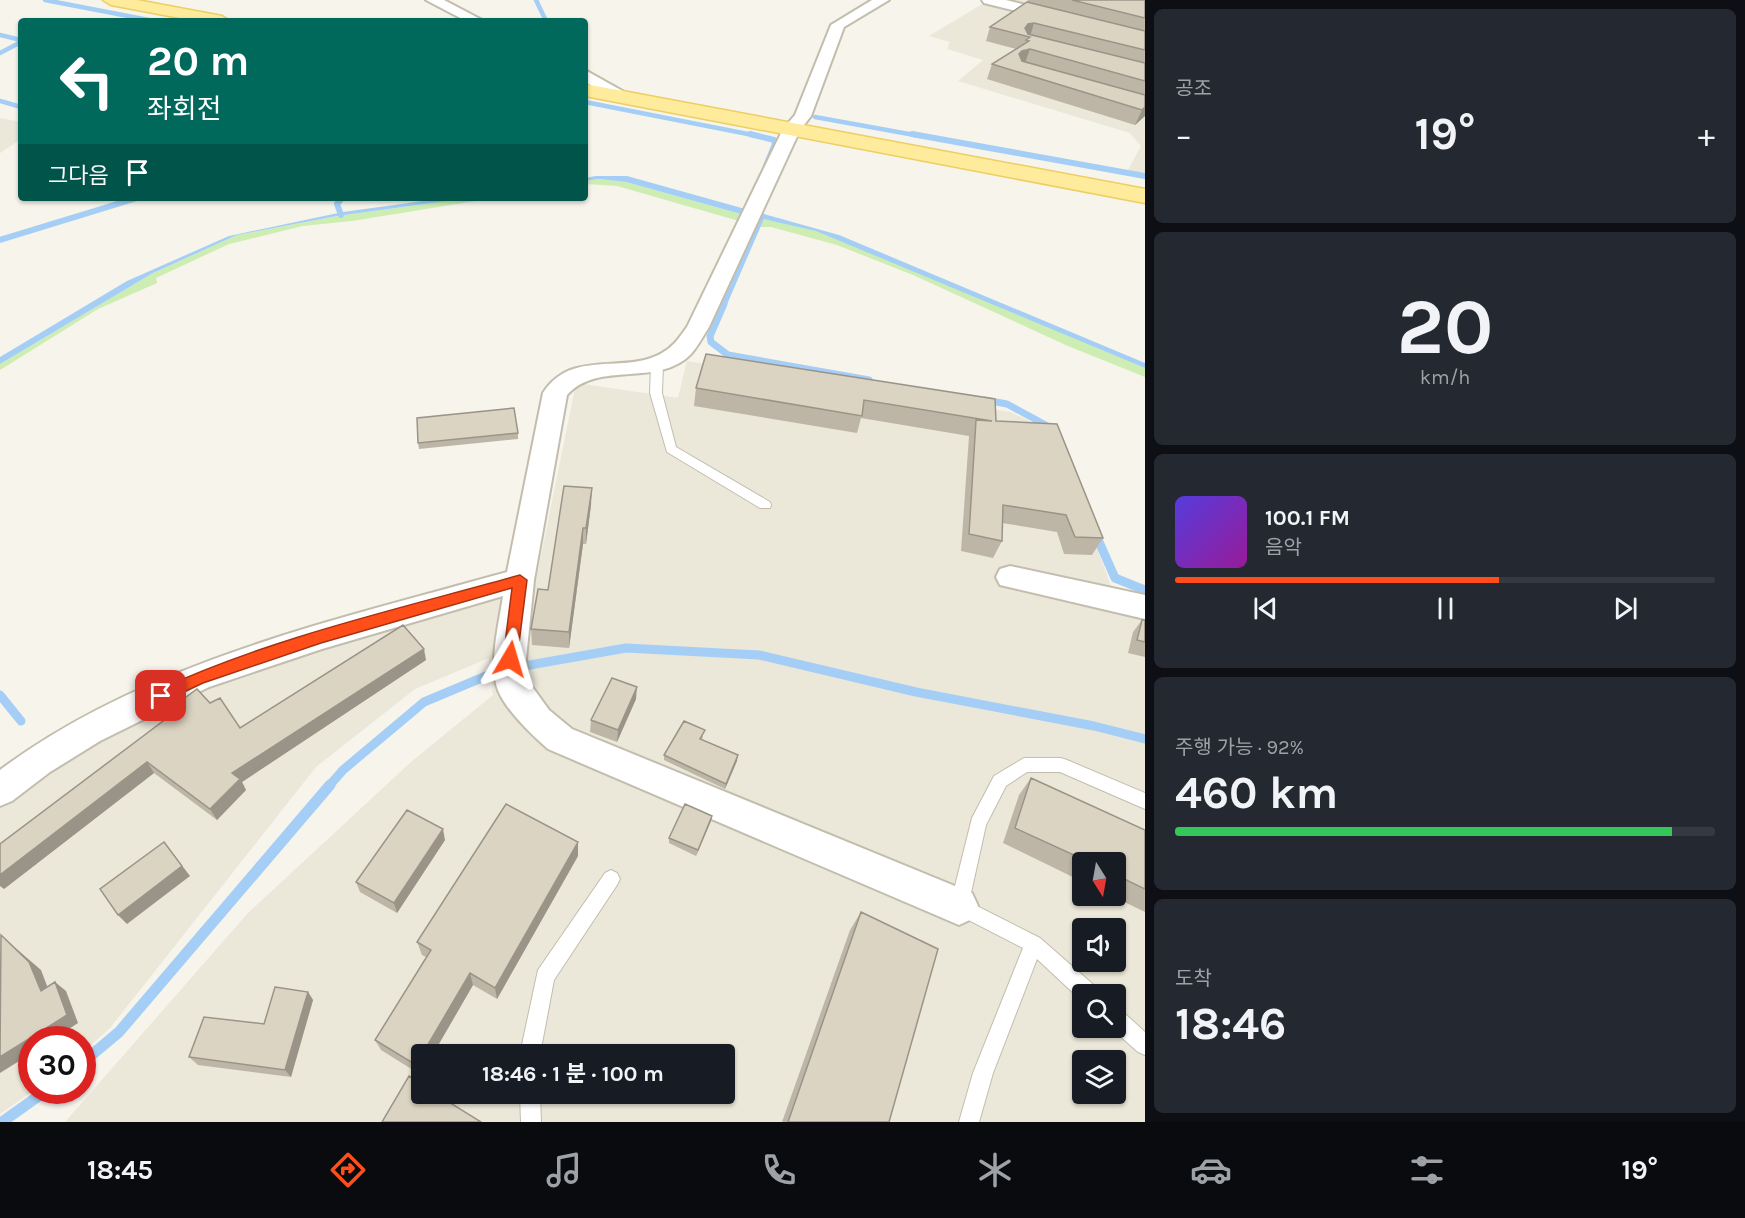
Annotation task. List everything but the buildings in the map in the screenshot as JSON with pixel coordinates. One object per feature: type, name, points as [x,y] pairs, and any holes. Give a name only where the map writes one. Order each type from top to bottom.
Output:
[{"type":"main road","points":[[111,0],[206,18]]},
{"type":"main road","points":[[588,91],[1145,196]]},
{"type":"street","points":[[433,0],[471,18]]},
{"type":"street","points":[[882,0],[838,25],[803,116],[792,129],[698,327],[681,351],[657,363],[575,375],[561,382],[555,393],[520,580],[510,659],[512,685],[537,720],[560,739],[959,906]]},
{"type":"street","points":[[989,0],[1072,22]]},
{"type":"street","points":[[1033,29],[1068,5]]},
{"type":"street","points":[[588,77],[620,96]]},
{"type":"street","points":[[1010,576],[1145,607]]},
{"type":"street","points":[[0,790],[39,761],[88,731],[198,678],[320,637],[520,580]]},
{"type":"lane","points":[[657,363],[656,393],[672,449],[765,505]]},
{"type":"lane","points":[[1078,984],[1034,944],[959,906],[978,824],[1000,781],[1024,765],[1061,765],[1145,801]]},
{"type":"lane","points":[[532,1044],[545,978],[611,879]]},
{"type":"lane","points":[[969,1122],[983,1073],[1034,944]]},
{"type":"lane","points":[[1126,1028],[1145,1045]]},
{"type":"lane","points":[[530,1104],[531,1122]]},
{"type":"shaded area","points":[[989,0],[1145,0],[1145,174],[1128,170],[1141,146],[1130,133],[958,81],[983,60],[947,49],[950,42],[929,36]]},
{"type":"shaded area","points":[[0,118],[18,121],[18,141],[0,153]]},
{"type":"shaded area","points":[[687,361],[1010,412],[1053,432],[1119,607],[1145,614],[1145,1122],[65,1122],[81,1104],[96,1104],[96,1087],[248,913],[411,762],[493,695],[489,658],[415,689],[316,767],[110,1028],[96,1040],[96,1026],[18,1026],[18,1101],[0,1114],[0,804],[40,771],[205,683],[535,585],[575,388],[583,384],[678,398]]},
{"type":"green space","points":[[599,179],[626,182],[741,214],[739,221],[617,186],[588,184],[588,181]]},
{"type":"green space","points":[[447,201],[475,201],[352,221],[303,226],[229,244],[156,278],[157,283],[98,309],[0,370],[0,364],[153,273],[237,235],[337,216]]},
{"type":"green space","points":[[762,219],[809,228],[842,240],[1145,368],[1145,377],[1068,346],[913,275],[837,245],[771,227],[761,227],[759,224]]},
{"type":"water","points":[[627,176],[839,235],[1145,363],[1145,368],[816,231],[741,214],[626,182],[599,179],[588,181],[588,177]]},
{"type":"water","points":[[423,201],[447,201],[337,216],[237,235],[153,273],[0,364],[0,357],[127,281],[229,236],[343,212]]},
{"type":"waterway","points":[[45,0],[138,18]]},
{"type":"waterway","points":[[536,0],[545,18]]},
{"type":"waterway","points":[[0,35],[18,39]]},
{"type":"waterway","points":[[0,53],[18,44]]},
{"type":"waterway","points":[[0,101],[18,106]]},
{"type":"waterway","points":[[588,103],[758,136]]},
{"type":"waterway","points":[[815,117],[920,136]]},
{"type":"waterway","points":[[750,134],[758,136]]},
{"type":"waterway","points":[[912,134],[1145,176]]},
{"type":"waterway","points":[[758,136],[774,140],[775,144],[766,166]]},
{"type":"waterway","points":[[0,240],[127,201]]},
{"type":"waterway","points":[[340,201],[337,204],[341,215]]},
{"type":"waterway","points":[[723,306],[762,216]]},
{"type":"waterway","points":[[724,304],[710,336],[711,342],[728,355],[869,380]]},
{"type":"waterway","points":[[985,400],[1007,404],[1053,429]]},
{"type":"waterway","points":[[1096,535],[1115,578],[1145,590]]},
{"type":"waterway","points":[[524,666],[626,648],[759,655],[916,692],[1094,726],[1145,739]]},
{"type":"waterway","points":[[329,786],[343,770],[424,702],[498,671]]},
{"type":"waterway","points":[[0,695],[21,721]]},
{"type":"waterway","points":[[96,1051],[119,1032],[330,785]]},
{"type":"waterway","points":[[2,1122],[27,1104]]},
{"type":"route","points":[[161,696],[198,678],[320,637],[520,580],[510,659]]}]
